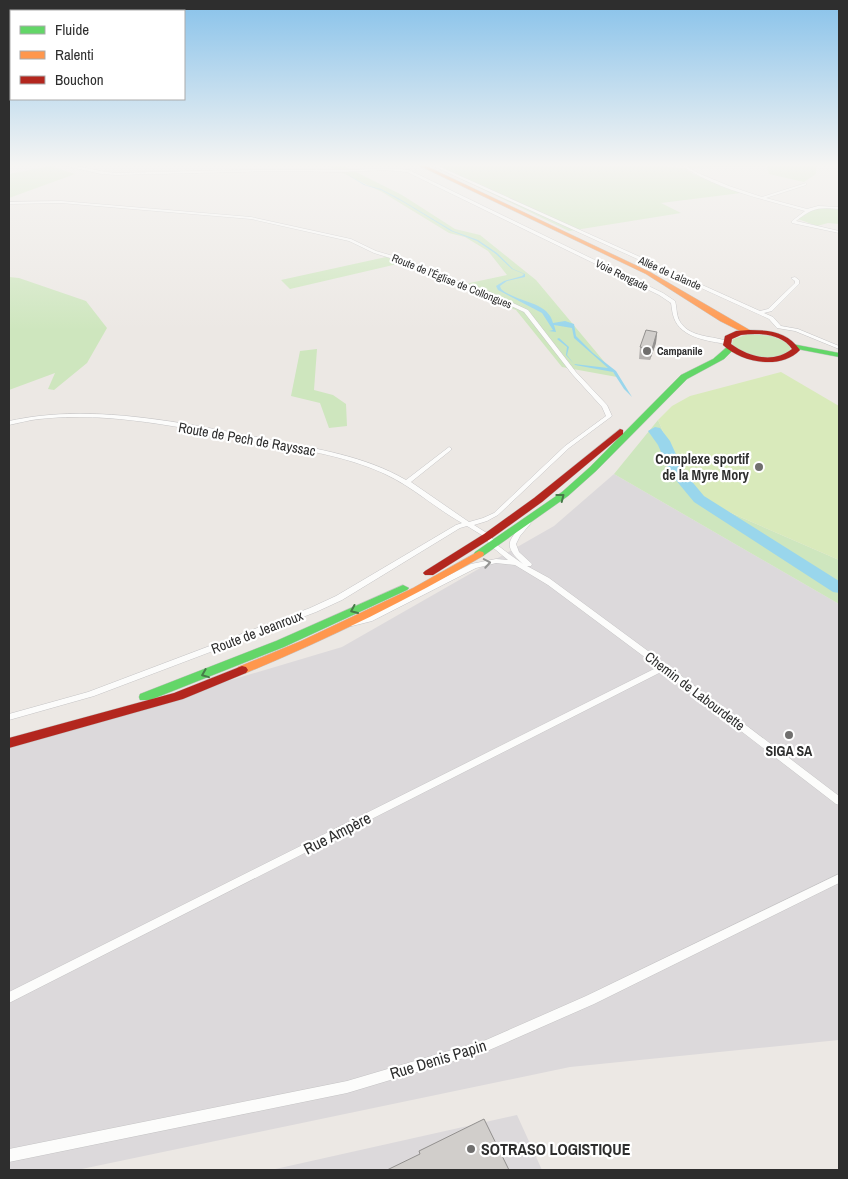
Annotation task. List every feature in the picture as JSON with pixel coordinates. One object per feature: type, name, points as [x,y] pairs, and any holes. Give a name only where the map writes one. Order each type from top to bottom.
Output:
[{"type":"main road","points":[[78,722],[280,644],[376,601],[490,541],[534,516],[565,494],[593,469],[673,387],[692,371],[726,356],[729,342],[726,326],[713,316],[656,281],[529,220]]},
{"type":"main road","points":[[536,220],[648,273],[678,289],[730,323],[749,332]]},
{"type":"main road","points":[[729,342],[749,332],[776,331],[795,350]]},
{"type":"main road","points":[[729,342],[752,358]]},
{"type":"main road","points":[[673,387],[698,373],[716,366],[752,358],[784,358],[795,350],[838,354]]},
{"type":"main road","points":[[9,743],[78,722],[178,696],[347,625],[417,590],[490,541],[655,404]]},
{"type":"street","name":"Route de l’Église de Collongues","points":[[260,220],[350,240],[375,252],[405,261],[447,279],[482,291],[526,311],[574,373],[605,406],[609,416]]},
{"type":"street","name":"Voie Rengade","points":[[511,220],[661,294],[673,302],[680,325],[697,335],[729,342]]},
{"type":"street","name":"Allée de Lalande","points":[[554,220],[776,321],[776,331],[796,330],[838,354]]},
{"type":"street","points":[[795,220],[793,222],[809,227],[839,232]]},
{"type":"street","points":[[797,230],[809,227]]},
{"type":"street","points":[[759,313],[770,310],[797,283],[798,280],[793,278]]},
{"type":"street","name":"Route de Pech de Rayssac","points":[[9,423],[54,415],[147,422],[350,457],[407,482],[468,524]]},
{"type":"street","name":"Route de Jeanroux","points":[[9,717],[91,694],[313,610],[339,598],[450,530],[486,520],[496,514],[566,447],[609,416]]},
{"type":"street","points":[[407,482],[449,449]]},
{"type":"street","points":[[534,516],[515,536],[512,546],[514,553],[550,583]]},
{"type":"street","points":[[468,524],[550,583]]},
{"type":"street","points":[[347,625],[369,619],[464,570],[483,563],[505,561],[512,563],[550,583]]},
{"type":"street","name":"Chemin de Labourdette","points":[[550,583],[664,667],[839,801]]},
{"type":"street","name":"Rue Ampère","points":[[9,998],[664,667]]},
{"type":"street","name":"Rue Denis Papin","points":[[9,1156],[348,1087],[487,1045],[590,1000],[839,878]]},
{"type":"shaded area","points":[[614,474],[839,604],[839,1040],[570,1067],[77,1170],[9,1170],[9,746],[342,647],[554,526]]},
{"type":"shaded area","points":[[517,1115],[542,1170],[271,1170]]},
{"type":"green space","points":[[428,220],[441,220],[455,229],[480,235],[536,280],[617,377],[562,367],[516,310],[469,291],[465,284],[507,275],[488,251],[465,237],[449,233]]},
{"type":"green space","points":[[546,220],[637,220],[569,231]]},
{"type":"green space","points":[[801,220],[839,220],[839,224],[828,223],[817,226]]},
{"type":"green space","points":[[386,257],[406,262],[290,289],[281,280]]},
{"type":"green space","points":[[9,277],[19,278],[86,301],[107,328],[87,363],[54,390],[48,389],[55,373],[9,390]]},
{"type":"green space","points":[[749,334],[772,336],[788,343],[791,350],[785,355],[770,358],[745,353],[732,345],[733,339]]},
{"type":"green space","points":[[317,349],[314,390],[333,395],[346,404],[347,426],[329,428],[320,403],[291,396],[300,351]]},
{"type":"green space","name":"Complexe sportif de la Myre Mory","points":[[781,372],[839,406],[839,560],[699,499],[683,477],[658,420],[672,406],[690,396]]},
{"type":"green space","points":[[658,420],[683,477],[699,499],[839,560],[839,604],[614,474]]},
{"type":"water","points":[[433,220],[453,231],[478,240],[497,253],[513,269],[525,274],[525,277],[507,281],[500,286],[501,289],[508,294],[539,306],[550,316],[553,323],[565,321],[574,324],[576,336],[593,353],[616,371],[632,397],[624,389],[613,372],[574,364],[608,368],[574,338],[572,328],[554,325],[556,332],[549,331],[553,330],[542,313],[498,290],[496,286],[504,281],[524,274],[512,269],[496,254],[477,241],[451,231]]},
{"type":"water","points":[[559,338],[569,347],[567,355],[573,363],[566,355],[567,347],[557,339]]},
{"type":"building","points":[[646,330],[657,332],[652,349],[640,347]]},
{"type":"building","points":[[484,1119],[509,1170],[387,1170],[420,1154],[419,1151]]},
{"type":"waterway","points":[[655,431],[665,444],[677,473],[699,499],[839,588]]},
{"type":"traffic: fast","points":[[795,346],[839,355]]},
{"type":"traffic: fast","points":[[479,554],[565,494],[593,469],[684,377],[715,361],[730,349]]},
{"type":"traffic: fast","points":[[145,697],[280,644],[403,588]]},
{"type":"traffic: slow","points":[[536,220],[648,273],[723,319],[749,332]]},
{"type":"traffic: slow","points":[[242,670],[305,644],[417,590],[479,554]]},
{"type":"traffic: jam","points":[[749,332],[769,333],[782,337],[792,344],[796,350],[789,356],[771,360],[743,354],[727,345],[728,338],[739,333],[749,332]]},
{"type":"traffic: jam","points":[[429,573],[488,536],[538,500],[620,432]]},
{"type":"traffic: jam","points":[[9,743],[178,696],[242,670]]},
{"type":"place","name":"Campanile","points":[[647,351]]},
{"type":"place","name":"Complexe sportif de la Myre Mory","points":[[759,467]]},
{"type":"place","name":"SIGA SA","points":[[789,735]]},
{"type":"place","name":"SOTRASO LOGISTIQUE","points":[[471,1149]]}]
